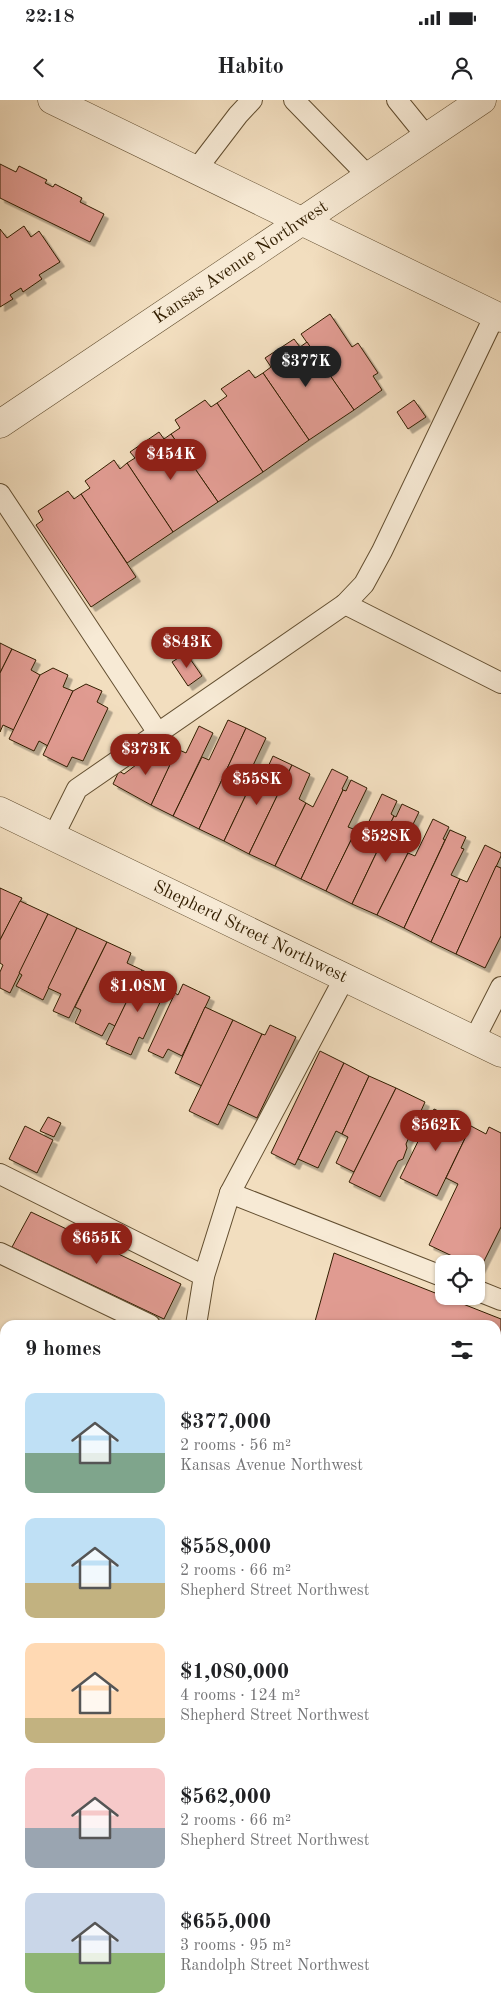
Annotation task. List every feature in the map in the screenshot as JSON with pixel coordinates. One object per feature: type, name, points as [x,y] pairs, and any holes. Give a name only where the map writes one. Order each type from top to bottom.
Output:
[{"type":"street","points":[[52,100],[498,316]]},
{"type":"street","name":"Kansas Avenue Northwest","points":[[0,424],[482,100]]},
{"type":"street","name":"Shepherd Street Northwest","points":[[0,811],[501,1053]]},
{"type":"lane","points":[[196,170],[238,115],[252,100]]},
{"type":"lane","points":[[294,100],[368,176]]},
{"type":"lane","points":[[397,100],[427,137]]},
{"type":"lane","points":[[53,837],[77,790],[345,604],[364,584],[498,316]]},
{"type":"lane","points":[[0,494],[158,733]]},
{"type":"lane","points":[[345,604],[501,683]]},
{"type":"lane","points":[[197,1320],[204,1276],[230,1193],[345,978]]},
{"type":"lane","points":[[474,1040],[501,987]]},
{"type":"lane","points":[[0,1174],[204,1276]]},
{"type":"lane","points":[[230,1193],[435,1273]]},
{"type":"lane","points":[[0,1253],[140,1320]]},
{"type":"lane","points":[[485,1294],[501,1300]]},
{"type":"building","points":[[0,164],[16,172],[19,166],[47,180],[45,183],[53,187],[55,184],[82,198],[80,202],[104,214],[90,242],[0,198]]},
{"type":"building","points":[[24,226],[31,237],[39,231],[60,262],[39,275],[42,279],[23,292],[21,288],[10,295],[13,299],[0,307],[0,229],[7,238]]},
{"type":"building","points":[[330,314],[352,347],[358,343],[378,373],[373,376],[382,390],[354,410],[301,334]]},
{"type":"building","points":[[294,339],[300,347],[307,342],[354,410],[309,440],[263,373],[271,367],[265,358]]},
{"type":"building","points":[[249,370],[255,378],[263,373],[309,440],[263,472],[217,403],[227,396],[221,389]]},
{"type":"building","points":[[205,400],[211,407],[217,403],[263,472],[218,502],[171,434],[180,428],[175,420]]},
{"type":"building","points":[[414,400],[426,417],[408,429],[397,412]]},
{"type":"building","points":[[159,432],[164,439],[171,434],[218,502],[173,532],[127,463],[135,458],[130,452]]},
{"type":"building","points":[[114,460],[120,469],[127,463],[173,532],[127,563],[81,494],[90,488],[85,481]]},
{"type":"building","points":[[68,491],[74,499],[81,494],[136,577],[91,607],[36,525],[43,520],[38,511]]},
{"type":"building","points":[[0,643],[12,649],[0,673]]},
{"type":"building","points":[[12,649],[36,660],[31,670],[40,675],[14,730],[3,725],[0,732],[0,673]]},
{"type":"building","points":[[186,653],[202,676],[188,686],[172,662]]},
{"type":"building","points":[[53,668],[68,675],[63,687],[73,691],[48,746],[39,741],[34,751],[9,739],[40,675]]},
{"type":"building","points":[[86,684],[102,691],[97,702],[108,708],[83,761],[72,757],[67,767],[43,755],[73,691]]},
{"type":"building","points":[[228,720],[246,728],[199,829],[173,816],[202,757],[209,760]]},
{"type":"building","points":[[199,726],[213,733],[173,816],[151,805],[177,749],[186,753]]},
{"type":"building","points":[[246,728],[266,738],[248,776],[254,778],[224,841],[199,829]]},
{"type":"building","points":[[160,747],[175,754],[151,805],[113,784],[119,771],[124,774]]},
{"type":"building","points":[[273,756],[292,765],[249,854],[224,841],[254,778],[261,782]]},
{"type":"building","points":[[292,765],[310,774],[299,799],[306,803],[275,866],[249,854]]},
{"type":"building","points":[[332,769],[348,777],[301,879],[275,866],[306,803],[313,807]]},
{"type":"building","points":[[351,780],[367,788],[348,827],[356,830],[326,891],[301,879],[343,790],[346,791]]},
{"type":"building","points":[[382,794],[397,801],[391,814],[394,816],[352,904],[326,891],[356,830],[363,834]]},
{"type":"building","points":[[402,804],[419,812],[401,849],[408,853],[377,915],[352,904],[394,816],[396,817]]},
{"type":"building","points":[[433,819],[449,827],[443,839],[445,840],[404,928],[377,915],[408,853],[415,856]]},
{"type":"building","points":[[450,830],[466,837],[461,848],[464,849],[451,875],[460,879],[431,942],[404,928]]},
{"type":"building","points":[[485,845],[501,853],[501,856],[456,954],[431,942],[460,879],[467,882]]},
{"type":"building","points":[[496,866],[501,868],[501,936],[485,968],[456,954]]},
{"type":"building","points":[[0,888],[22,898],[0,940]]},
{"type":"building","points":[[20,901],[48,914],[10,993],[0,988],[0,972],[3,965],[0,963],[0,940]]},
{"type":"building","points":[[48,914],[77,928],[43,1000],[16,986],[22,975],[19,973]]},
{"type":"building","points":[[77,928],[107,942],[69,1018],[53,1011],[61,994],[48,988]]},
{"type":"building","points":[[107,942],[131,953],[127,963],[142,970],[115,1026],[109,1023],[102,1036],[75,1023],[81,1010],[75,1007]]},
{"type":"building","points":[[142,970],[169,983],[143,1039],[139,1037],[131,1055],[106,1044]]},
{"type":"building","points":[[183,984],[210,997],[182,1056],[168,1049],[163,1058],[148,1051],[175,993],[178,995]]},
{"type":"building","points":[[205,1007],[233,1020],[202,1086],[175,1073]]},
{"type":"building","points":[[233,1020],[262,1034],[218,1125],[189,1111]]},
{"type":"building","points":[[270,1025],[296,1037],[257,1118],[228,1104],[262,1034],[265,1035]]},
{"type":"building","points":[[320,1051],[344,1063],[295,1165],[271,1153]]},
{"type":"building","points":[[344,1063],[369,1076],[342,1134],[336,1131],[318,1168],[298,1159]]},
{"type":"building","points":[[369,1076],[396,1088],[354,1172],[336,1163],[348,1137],[342,1134]]},
{"type":"building","points":[[396,1088],[425,1102],[406,1144],[407,1148],[403,1159],[398,1161],[380,1197],[349,1182]]},
{"type":"building","points":[[434,1109],[471,1126],[437,1196],[400,1178]]},
{"type":"building","points":[[48,1117],[61,1123],[54,1137],[40,1131]]},
{"type":"building","points":[[25,1126],[53,1140],[37,1173],[9,1159]]},
{"type":"building","points":[[471,1126],[486,1134],[489,1127],[501,1133],[501,1227],[485,1259],[485,1255],[450,1255],[429,1245],[458,1184],[446,1178]]},
{"type":"building","points":[[31,1212],[181,1284],[164,1319],[12,1247]]},
{"type":"building","points":[[334,1253],[435,1293],[435,1305],[466,1305],[501,1320],[315,1320]]}]
